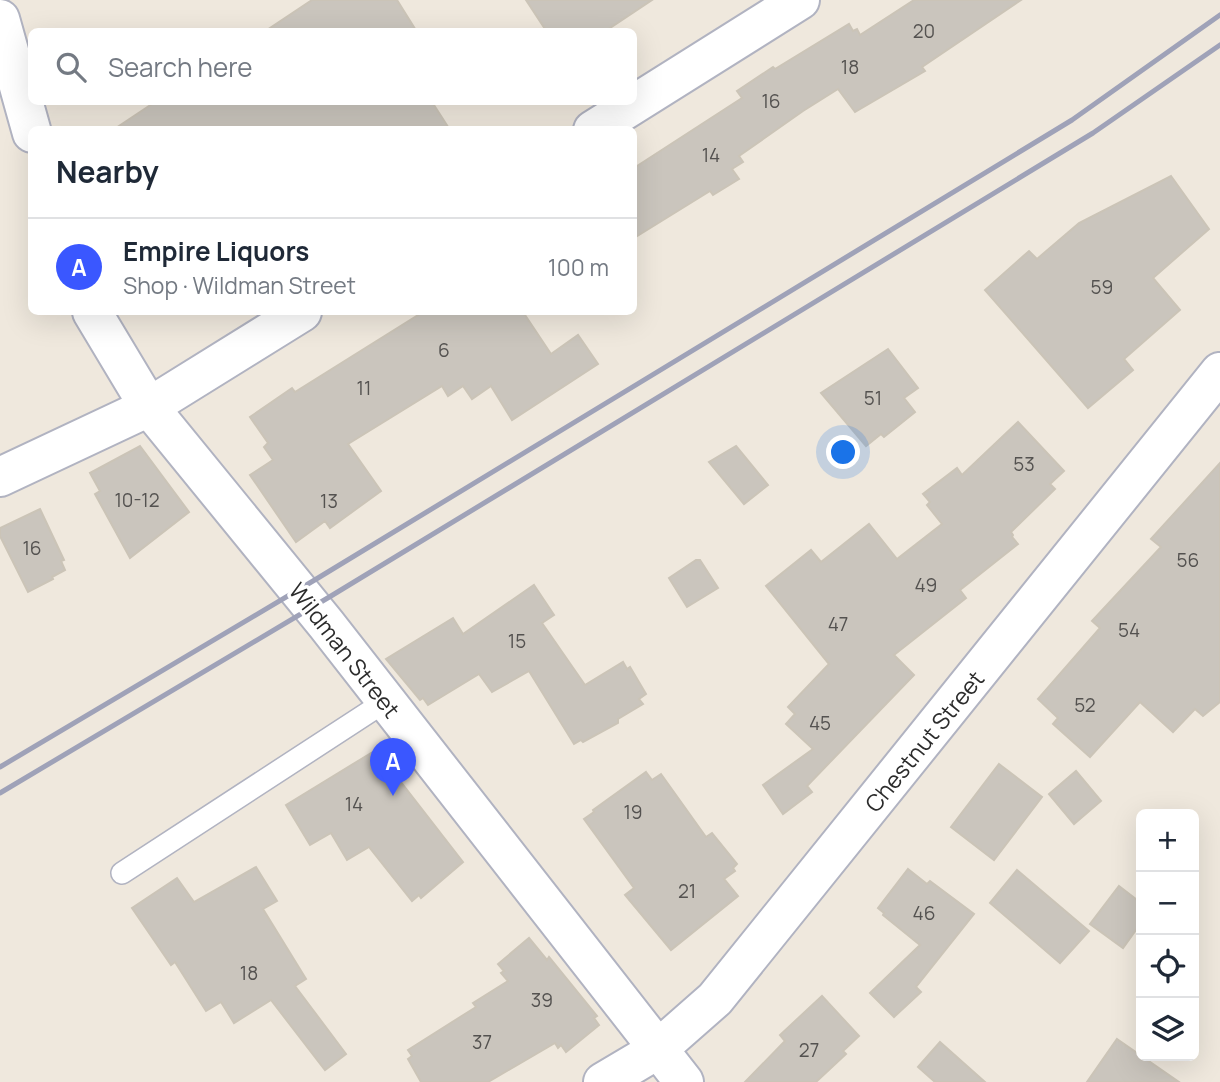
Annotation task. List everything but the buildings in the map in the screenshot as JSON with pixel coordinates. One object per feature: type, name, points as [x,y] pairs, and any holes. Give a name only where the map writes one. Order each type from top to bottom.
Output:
[{"type":"street","points":[[637,101],[784,4]]},
{"type":"street","points":[[0,19],[30,126]]},
{"type":"street","points":[[599,126],[631,105]]},
{"type":"street","name":"Wildman Street","points":[[94,315],[149,407],[326,624],[684,1082]]},
{"type":"street","points":[[0,477],[149,407],[297,315]]},
{"type":"street","name":"Chestnut Street","points":[[603,1082],[657,1050],[715,999],[1220,372]]},
{"type":"lane","points":[[122,873],[386,701]]},
{"type":"railway","points":[[0,767],[318,578],[1072,120],[1220,15]]},
{"type":"railway","points":[[0,793],[331,596],[1093,133],[1220,45]]},
{"type":"place","name":"Empire Liquors","points":[[393,796]]}]
